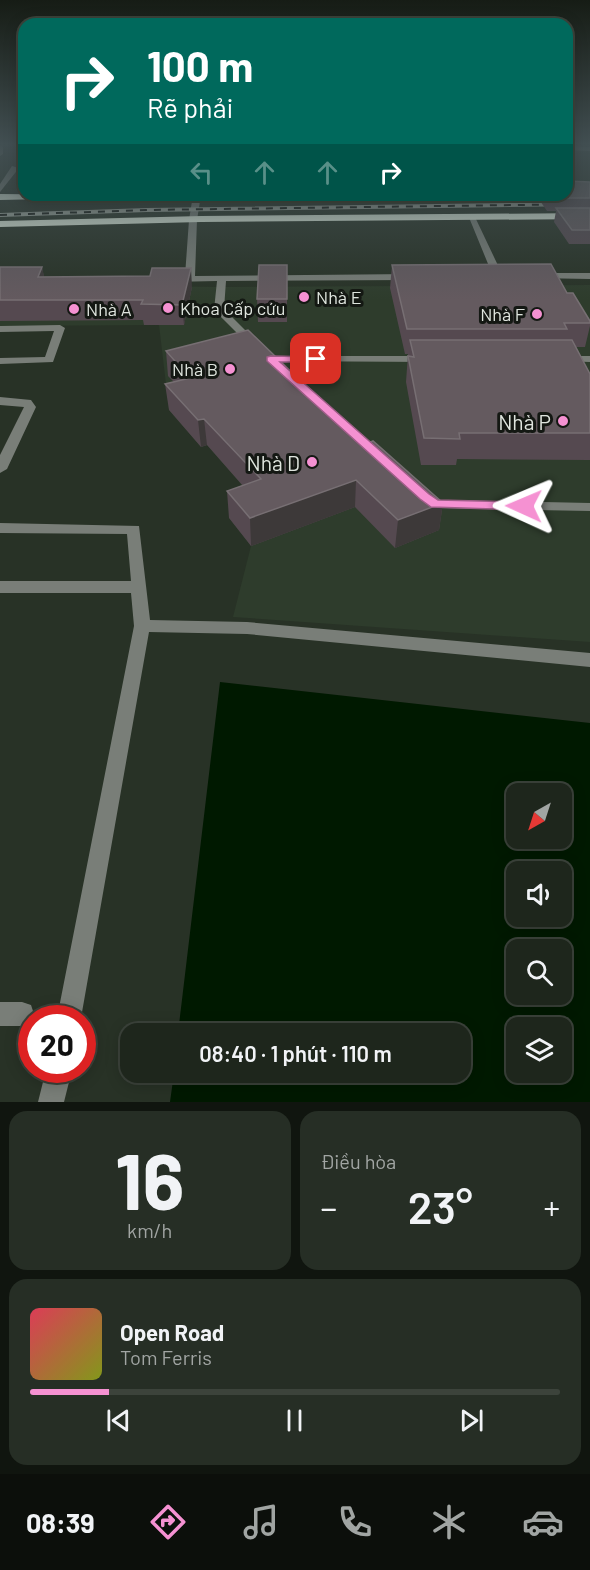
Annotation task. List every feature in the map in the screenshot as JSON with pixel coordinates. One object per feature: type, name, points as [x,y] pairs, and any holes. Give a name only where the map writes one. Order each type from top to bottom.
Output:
[{"type":"highway","points":[[0,197],[18,197]]},
{"type":"highway","points":[[0,224],[590,216]]},
{"type":"street","points":[[190,278],[196,201]]},
{"type":"street","points":[[471,217],[498,276]]},
{"type":"street","points":[[486,276],[509,276]]},
{"type":"street","points":[[521,276],[590,276]]},
{"type":"street","points":[[154,279],[426,277]]},
{"type":"street","points":[[222,278],[219,310],[223,316],[288,374]]},
{"type":"street","points":[[0,329],[60,328],[49,360],[0,361]]},
{"type":"street","points":[[271,359],[436,359]]},
{"type":"street","points":[[555,359],[590,359]]},
{"type":"street","points":[[0,400],[19,401],[27,403],[30,407],[5,449],[0,469]]},
{"type":"street","points":[[416,489],[436,504],[590,507]]},
{"type":"street","points":[[0,528],[134,529],[142,627],[71,1005]]},
{"type":"street","points":[[0,587],[139,587]]},
{"type":"street","points":[[142,627],[247,628],[590,660]]},
{"type":"street","points":[[51,1102],[55,1083]]},
{"type":"shaded area","points":[[0,284],[222,287],[590,285],[590,642],[233,617],[251,546],[229,518],[261,507],[207,445],[201,447],[169,410],[159,325],[0,326]]},
{"type":"shaded area","points":[[220,682],[590,723],[590,1102],[170,1102],[173,1083],[471,1083],[471,1023],[179,1023]]},
{"type":"building","points":[[573,196],[590,196],[573,198]]},
{"type":"building","points":[[556,208],[590,208],[590,230],[572,230]]},
{"type":"building","points":[[551,264],[567,293],[573,293],[590,323],[564,323],[567,329],[407,329],[392,265]]},
{"type":"building","points":[[259,265],[287,265],[287,299],[257,299]]},
{"type":"building","points":[[0,267],[42,267],[38,277],[150,276],[152,268],[191,268],[182,305],[141,304],[143,300],[0,300]]},
{"type":"building","points":[[248,330],[366,444],[373,441],[443,503],[398,520],[356,480],[250,518],[227,491],[261,479],[204,419],[198,420],[165,384],[190,378],[166,351]]},
{"type":"building","points":[[410,340],[572,340],[590,374],[590,433],[459,433],[460,439],[424,438],[408,356],[414,357]]},
{"type":"railway","points":[[0,215],[147,210],[590,204]]},
{"type":"place","name":"Nhà E","points":[[304,297]]},
{"type":"place","name":"Khoa Cấp cứu","points":[[168,308]]},
{"type":"place","name":"Nhà A","points":[[74,309]]},
{"type":"place","name":"Nhà F","points":[[537,314]]},
{"type":"place","name":"Nhà B","points":[[230,369]]},
{"type":"place","name":"Nhà P","points":[[563,421]]},
{"type":"place","name":"Nhà D","points":[[312,462]]},
{"type":"route","points":[[316,359],[271,359],[424,496],[436,504],[524,506]]}]
